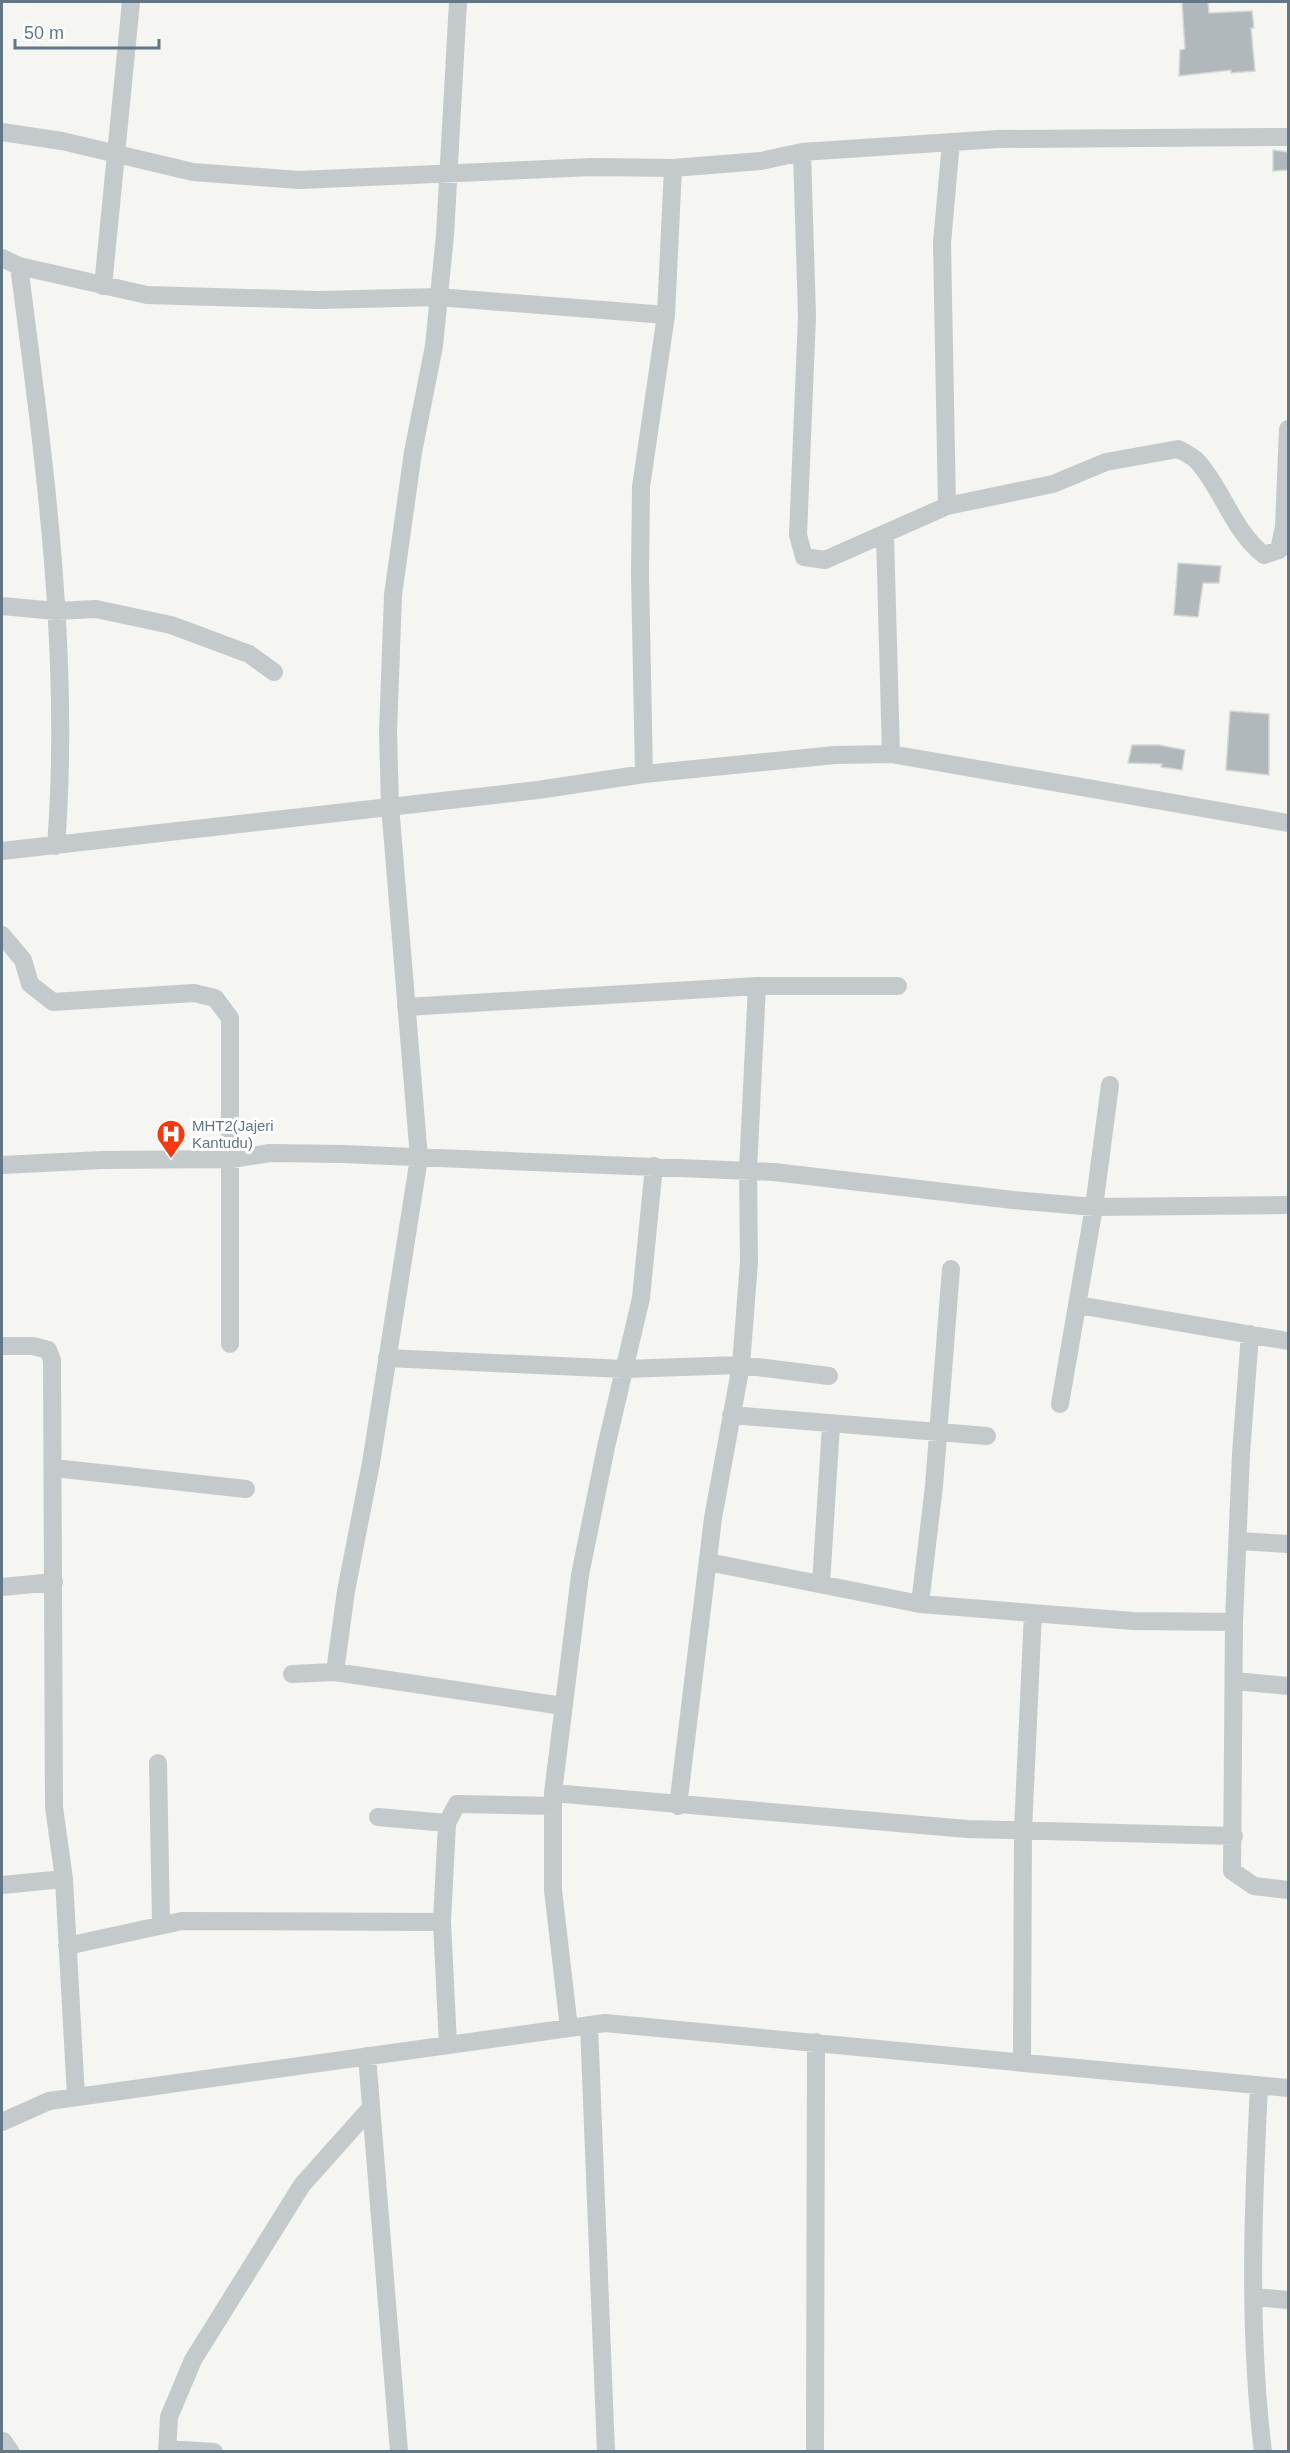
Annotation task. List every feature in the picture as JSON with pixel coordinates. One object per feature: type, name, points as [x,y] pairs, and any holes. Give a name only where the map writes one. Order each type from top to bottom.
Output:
[{"type":"street","points":[[103,286],[131,2]]},
{"type":"street","points":[[335,1672],[419,1158],[390,805],[388,733],[393,595],[413,452],[434,346],[449,174],[458,2]]},
{"type":"street","points":[[2,132],[62,141],[193,172],[299,180],[408,173],[449,174],[593,166],[673,168],[761,161],[802,152],[998,139],[1288,136]]},
{"type":"street","points":[[946,506],[942,243],[951,142]]},
{"type":"street","points":[[802,152],[807,316],[798,535],[804,557],[825,560],[946,506],[1053,484],[1106,462],[1178,449],[1197,460],[1237,524],[1254,547],[1264,555],[1279,550],[1284,526],[1288,429]]},
{"type":"street","points":[[644,774],[640,575],[641,487],[666,315],[673,168]]},
{"type":"street","points":[[2,258],[19,266],[147,295],[236,300],[438,297],[666,315]]},
{"type":"street","points":[[19,266],[44,459],[56,612],[61,774],[56,846]]},
{"type":"street","points":[[885,535],[891,754]]},
{"type":"street","points":[[2,606],[56,612],[96,609],[171,625],[249,654],[274,672]]},
{"type":"street","points":[[2,851],[390,805],[538,790],[644,774],[835,755],[891,754],[1288,823]]},
{"type":"street","points":[[2,935],[23,960],[30,984],[53,1002],[194,993],[215,998],[230,1018],[232,1158],[230,1344]]},
{"type":"street","points":[[406,1007],[757,986],[898,986]]},
{"type":"street","points":[[678,1806],[708,1562],[730,1415],[741,1365],[748,1262],[748,1170],[757,986]]},
{"type":"street","points":[[1060,1404],[1094,1207],[1110,1085]]},
{"type":"street","points":[[2,1165],[102,1160],[232,1158],[270,1153],[748,1170],[1094,1207],[1288,1205]]},
{"type":"street","points":[[569,2028],[553,1890],[553,1800],[580,1575],[641,1298],[654,1166]]},
{"type":"street","points":[[920,1604],[934,1486],[936,1433],[951,1269]]},
{"type":"street","points":[[1078,1305],[1288,1341]]},
{"type":"street","points":[[1250,1334],[1234,1622],[1232,1871],[1254,1886],[1288,1890]]},
{"type":"street","points":[[2,1346],[33,1346],[48,1350],[52,1360],[54,1807],[64,1879],[76,2097]]},
{"type":"street","points":[[387,1358],[624,1369],[741,1365],[829,1376]]},
{"type":"street","points":[[730,1415],[987,1436]]},
{"type":"street","points":[[821,1584],[831,1425]]},
{"type":"street","points":[[54,1468],[246,1489]]},
{"type":"street","points":[[1238,1541],[1288,1544]]},
{"type":"street","points":[[708,1562],[920,1604],[1133,1621],[1234,1622]]},
{"type":"street","points":[[2,1587],[54,1582]]},
{"type":"street","points":[[1022,2062],[1023,1830],[1033,1613]]},
{"type":"street","points":[[292,1674],[335,1672],[563,1706]]},
{"type":"street","points":[[1235,1681],[1288,1686]]},
{"type":"street","points":[[158,1764],[161,1924]]},
{"type":"street","points":[[448,2045],[442,1922],[447,1823],[457,1804],[553,1800],[678,1806],[967,1829],[1234,1836]]},
{"type":"street","points":[[378,1817],[447,1823]]},
{"type":"street","points":[[2,1885],[64,1879]]},
{"type":"street","points":[[67,1946],[182,1921],[442,1922]]},
{"type":"street","points":[[2,2122],[49,2101],[604,2023],[1288,2088]]},
{"type":"street","points":[[589,2025],[606,2451]]},
{"type":"street","points":[[815,2451],[816,2042]]},
{"type":"street","points":[[367,2056],[369,2110],[399,2451]]},
{"type":"street","points":[[1259,2086],[1252,2234],[1258,2414],[1263,2451]]},
{"type":"street","points":[[214,2451],[167,2450],[169,2417],[193,2360],[302,2184],[369,2110]]},
{"type":"street","points":[[1254,2297],[1288,2300]]},
{"type":"building","points":[[1182,2],[1208,2],[1209,13],[1252,11],[1254,28],[1251,28],[1255,71],[1231,73],[1231,70],[1179,76],[1180,50],[1185,49]]},
{"type":"building","points":[[1273,150],[1288,152],[1288,170],[1273,171]]},
{"type":"building","points":[[1178,563],[1221,566],[1219,583],[1203,583],[1198,617],[1174,615]]},
{"type":"building","points":[[1230,711],[1269,714],[1269,775],[1226,770]]},
{"type":"building","points":[[1132,745],[1159,745],[1185,750],[1182,770],[1161,767],[1162,764],[1128,763]]},
{"type":"place","name":"MHT2(Jajeri Kantudu)","points":[[171,1160]]}]
